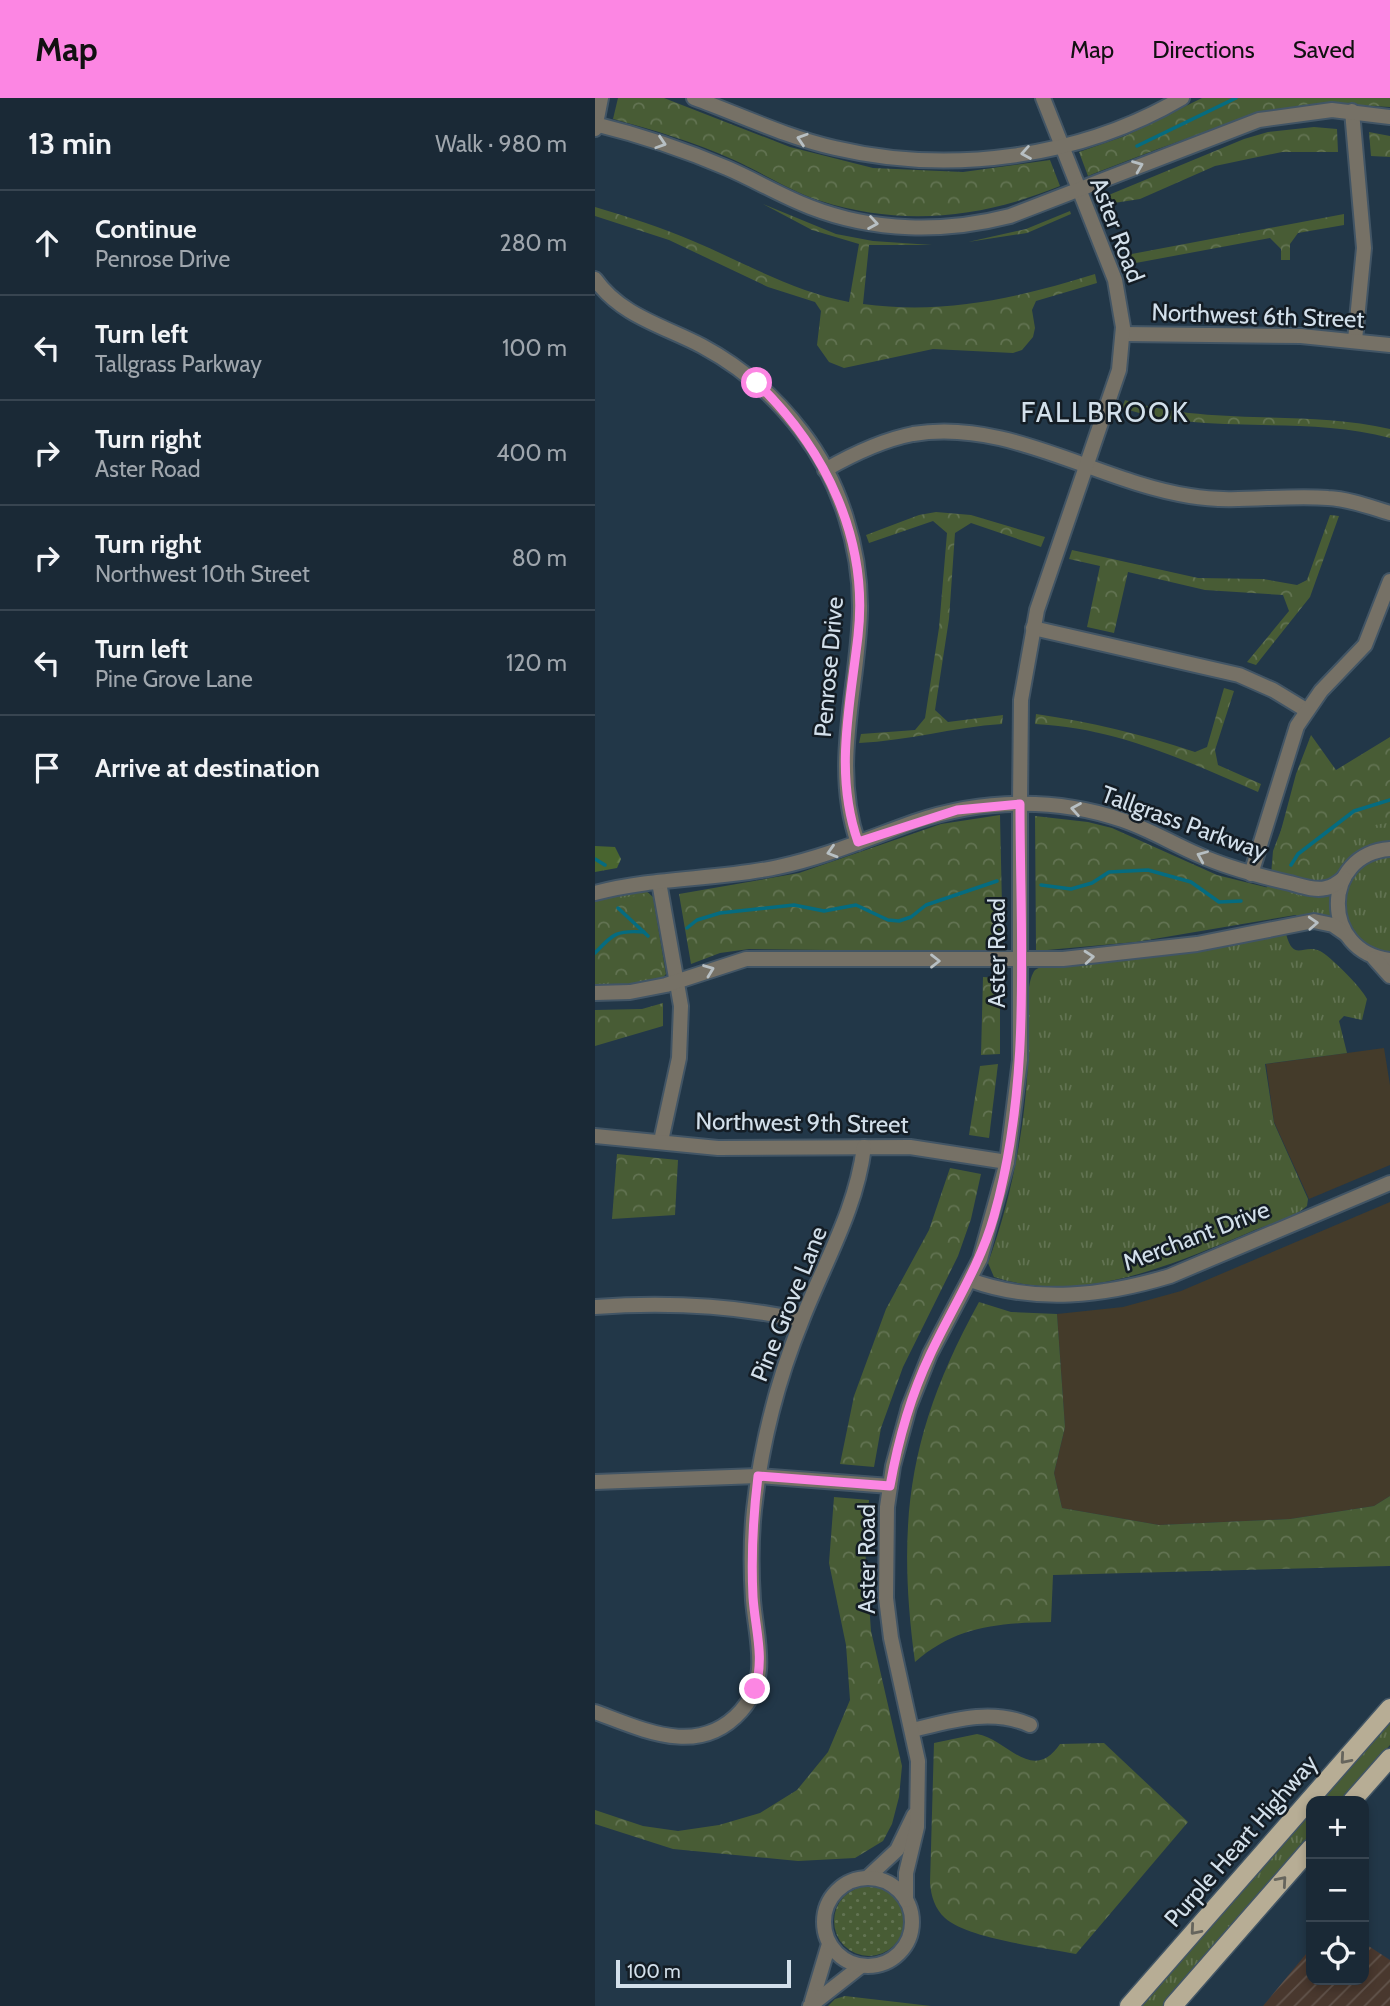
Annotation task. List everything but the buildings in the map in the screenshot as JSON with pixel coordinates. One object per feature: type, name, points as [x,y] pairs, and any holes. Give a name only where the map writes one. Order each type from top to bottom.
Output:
[{"type":"main road","name":"Purple Heart Highway","points":[[1129,2006],[1390,1708]]},
{"type":"main road","points":[[1356,1796],[1390,1758]]},
{"type":"main road","points":[[1173,2006],[1306,1854]]},
{"type":"street","points":[[601,98],[595,126],[703,158],[810,207],[882,225],[946,228],[988,221],[1259,120],[1302,112],[1352,111],[1390,117]]},
{"type":"street","points":[[694,98],[812,142],[879,157],[953,161],[1062,146],[1114,130],[1182,98]]},
{"type":"street","name":"Aster Road","points":[[906,1900],[906,1873],[917,1827],[918,1761],[893,1648],[886,1598],[885,1526],[890,1486],[900,1435],[918,1383],[970,1280],[994,1216],[1007,1162],[1020,1060],[1021,700],[1033,628],[1119,370],[1123,334],[1115,280],[1077,190],[1044,98]]},
{"type":"street","points":[[1352,111],[1364,248],[1355,340]]},
{"type":"street","name":"Penrose Drive","points":[[595,279],[629,312],[699,344],[757,383],[803,433],[825,470],[854,543],[858,573],[858,634],[845,757],[847,797],[858,842]]},
{"type":"street","name":"Northwest 6th Street","points":[[1123,334],[1355,340],[1390,345]]},
{"type":"street","points":[[825,470],[867,448],[898,438],[956,431],[1006,440],[1126,481],[1194,497],[1326,497],[1390,513]]},
{"type":"street","points":[[1251,874],[1286,753],[1306,710],[1366,644],[1390,581]]},
{"type":"street","points":[[1033,628],[1227,671],[1266,686],[1306,710]]},
{"type":"street","name":"Tallgrass Parkway","points":[[595,893],[779,867],[957,810],[1020,804],[1077,808],[1123,820],[1198,854],[1251,874],[1319,889],[1330,887],[1344,877]]},
{"type":"street","points":[[1346,934],[1337,906],[1344,877],[1366,856],[1390,849]]},
{"type":"street","points":[[659,882],[681,1006],[679,1058],[661,1141]]},
{"type":"street","points":[[595,993],[630,992],[678,982],[746,959],[1063,959],[1160,949],[1314,922],[1333,926],[1346,934],[1381,963],[1390,976]]},
{"type":"street","points":[[1370,955],[1390,960]]},
{"type":"street","name":"Northwest 9th Street","points":[[595,1136],[718,1148],[864,1147],[947,1151],[1007,1162]]},
{"type":"street","name":"Pine Grove Lane","points":[[595,1712],[671,1738],[692,1738],[712,1732],[731,1721],[750,1700],[760,1674],[752,1552],[758,1476],[776,1393],[801,1320],[849,1214],[864,1147]]},
{"type":"street","name":"Merchant Drive","points":[[970,1280],[1014,1292],[1045,1295],[1089,1294],[1139,1285],[1170,1276],[1390,1183]]},
{"type":"street","points":[[595,1307],[744,1308],[801,1320]]},
{"type":"street","points":[[595,1482],[758,1476],[890,1486]]},
{"type":"street","points":[[913,1730],[990,1714],[1005,1715],[1030,1725]]},
{"type":"street","name":"Aster Road","points":[[868,1877],[897,1850],[916,1811]]},
{"type":"street","points":[[810,2006],[861,1966],[886,1962],[904,1947],[912,1924],[906,1900],[890,1883],[868,1877],[842,1885],[833,1894],[823,1919],[829,1944],[837,1955],[861,1966]]},
{"type":"street","points":[[810,2006],[829,1944]]},
{"type":"shaded area","points":[[1384,1048],[1390,1085],[1390,1165],[1309,1199],[1274,1122],[1266,1064]]},
{"type":"shaded area","points":[[1390,1202],[1390,1496],[1374,1506],[1290,1519],[1159,1525],[1062,1508],[1054,1473],[1065,1427],[1057,1314],[1123,1307],[1181,1291]]},
{"type":"shaded area","points":[[1369,1946],[1390,1960],[1390,2006],[1263,2006],[1306,1954],[1306,1985],[1369,1985]]},
{"type":"green space","points":[[618,98],[664,98],[790,147],[873,168],[963,172],[1050,160],[1060,186],[1031,197],[971,212],[912,216],[851,209],[810,197],[704,148],[613,119]]},
{"type":"green space","points":[[1202,98],[1390,98],[1390,107],[1310,108],[1272,115],[1199,135],[1088,176],[1079,152],[1125,136]]},
{"type":"green space","points":[[1314,127],[1337,129],[1338,152],[1282,152],[1215,166],[1140,199],[1101,205],[1099,199],[1244,139],[1268,132]]},
{"type":"green space","points":[[1369,132],[1390,136],[1390,157],[1371,156]]},
{"type":"green space","points":[[763,204],[836,234],[873,241],[932,245],[869,245],[863,304],[893,307],[952,306],[1009,297],[1095,274],[1097,283],[1036,301],[1032,310],[1035,328],[1033,337],[1022,350],[1013,353],[933,349],[844,368],[829,362],[817,345],[821,311],[815,302],[768,287],[669,240],[595,216],[595,207],[644,222],[788,284],[849,302],[859,244],[812,230]]},
{"type":"green space","points":[[1070,211],[1071,214],[1027,233],[968,242],[1026,229]]},
{"type":"green space","points":[[1344,214],[1344,225],[1298,233],[1290,244],[1290,260],[1281,260],[1281,249],[1270,238],[1125,265],[1121,256]]},
{"type":"green space","points":[[1125,400],[1191,413],[1357,423],[1390,429],[1390,438],[1323,427],[1188,422],[1122,408]]},
{"type":"green space","points":[[936,512],[971,515],[1045,537],[1041,547],[971,523],[955,533],[949,619],[935,710],[948,722],[1003,715],[1002,724],[859,743],[861,734],[915,730],[925,718],[939,628],[947,533],[933,521],[869,543],[866,535],[919,515]]},
{"type":"green space","points":[[1330,515],[1339,516],[1310,597],[1256,665],[1247,662],[1289,611],[1283,595],[1205,590],[1128,572],[1114,633],[1087,627],[1100,566],[1069,559],[1072,550],[1198,578],[1263,579],[1297,585],[1307,580]]},
{"type":"green space","points":[[1224,688],[1234,691],[1215,750],[1218,765],[1261,784],[1258,792],[1177,757],[1122,739],[1065,727],[1035,724],[1036,714],[1056,717],[1116,729],[1195,752],[1207,747]]},
{"type":"green space","points":[[1311,735],[1336,770],[1390,737],[1390,823],[1367,827],[1346,838],[1329,854],[1317,874],[1272,864],[1296,774]]},
{"type":"green space","points":[[1288,812],[1325,855],[1354,832],[1380,823],[1390,822],[1390,844],[1349,861],[1334,879],[1321,884],[1271,875],[1273,851]]},
{"type":"green space","points":[[1000,815],[1003,952],[749,949],[720,953],[691,964],[679,894],[799,873],[941,824]]},
{"type":"green space","points":[[1035,816],[1088,822],[1112,828],[1217,875],[1313,899],[1313,912],[1136,942],[1036,951]]},
{"type":"green space","points":[[595,846],[615,847],[621,859],[617,868],[595,872]]},
{"type":"green space","points":[[1384,856],[1390,857],[1390,954],[1358,941],[1344,916],[1343,903],[1345,891],[1359,870]]},
{"type":"green space","points":[[1267,886],[1320,896],[1331,894],[1331,916],[1298,918],[1294,912],[1266,893]]},
{"type":"green space","points":[[645,890],[653,897],[666,974],[661,979],[644,984],[595,987],[595,899]]},
{"type":"green space","points":[[649,893],[663,977],[595,984],[595,903]]},
{"type":"green space","points":[[1286,934],[1292,948],[1314,949],[1325,954],[1353,980],[1367,999],[1362,1020],[1344,1016],[1339,1021],[1347,1053],[1265,1064],[1274,1123],[1308,1199],[1307,1206],[1286,1218],[1187,1258],[1124,1278],[1060,1287],[1027,1285],[994,1277],[988,1263],[1004,1214],[1020,1138],[1028,1061],[1029,988],[1035,970],[1042,966],[1180,952]]},
{"type":"green space","points":[[983,977],[1000,978],[1000,1054],[981,1055]]},
{"type":"green space","points":[[663,1003],[663,1026],[595,1046],[595,1010],[642,1009]]},
{"type":"green space","points":[[998,1064],[989,1138],[969,1135],[980,1066]]},
{"type":"green space","points":[[617,1154],[678,1160],[675,1215],[612,1219]]},
{"type":"green space","points":[[950,1168],[981,1174],[971,1219],[958,1256],[903,1367],[881,1428],[874,1467],[840,1464],[854,1396],[886,1309],[929,1230]]},
{"type":"green space","points":[[979,1302],[1011,1312],[1057,1314],[1065,1427],[1054,1473],[1062,1508],[1159,1525],[1290,1519],[1374,1506],[1390,1496],[1390,1566],[1053,1575],[1051,1622],[995,1626],[962,1634],[930,1650],[915,1662],[907,1564],[908,1519],[914,1476],[923,1434],[937,1392],[955,1348]]},
{"type":"green space","points":[[834,1497],[869,1500],[865,1548],[871,1631],[902,1766],[899,1797],[892,1824],[883,1841],[855,1858],[798,1861],[673,1849],[595,1824],[595,1810],[643,1826],[678,1831],[719,1825],[760,1813],[797,1790],[828,1752],[850,1700],[846,1645],[829,1563]]},
{"type":"green space","points":[[1390,1719],[1390,1745],[1345,1796],[1322,1796]]},
{"type":"green space","points":[[977,1734],[988,1737],[1029,1760],[1050,1756],[1060,1744],[1104,1743],[1188,1822],[1076,1954],[971,1932],[945,1918],[934,1902],[930,1883],[934,1743]]},
{"type":"green space","points":[[1306,1815],[1306,1842],[1163,2006],[1139,2006]]},
{"type":"green space","points":[[876,1886],[889,1892],[898,1901],[902,1907],[902,1935],[894,1946],[883,1954],[862,1956],[844,1946],[836,1935],[834,1914],[844,1896],[855,1888]]},
{"type":"green space","points":[[845,1996],[931,2006],[828,2006],[835,1999]]},
{"type":"waterway","points":[[1137,146],[1236,98]]},
{"type":"waterway","points":[[1291,865],[1298,854],[1354,811],[1390,800]]},
{"type":"waterway","points":[[595,859],[605,865]]},
{"type":"waterway","points":[[1041,885],[1071,889],[1092,883],[1109,872],[1148,870],[1191,882],[1219,902],[1241,901]]},
{"type":"waterway","points":[[687,928],[697,920],[720,913],[794,905],[824,911],[856,905],[888,920],[899,921],[911,917],[926,905],[997,881]]},
{"type":"waterway","points":[[618,908],[648,936]]},
{"type":"waterway","points":[[595,953],[616,935],[644,932]]},
{"type":"district","name":"FALLBROOK","points":[[1105,412]]},
{"type":"route","points":[[755,1689],[761,1658],[753,1599],[752,1552],[758,1476],[890,1486],[900,1435],[918,1383],[930,1354],[970,1280],[988,1237],[1000,1195],[1016,1107],[1020,1060],[1021,971],[1020,804],[957,810],[916,821],[858,842],[849,812],[845,766],[845,738],[860,612],[854,543],[839,501],[817,455],[779,404],[757,383]]}]
